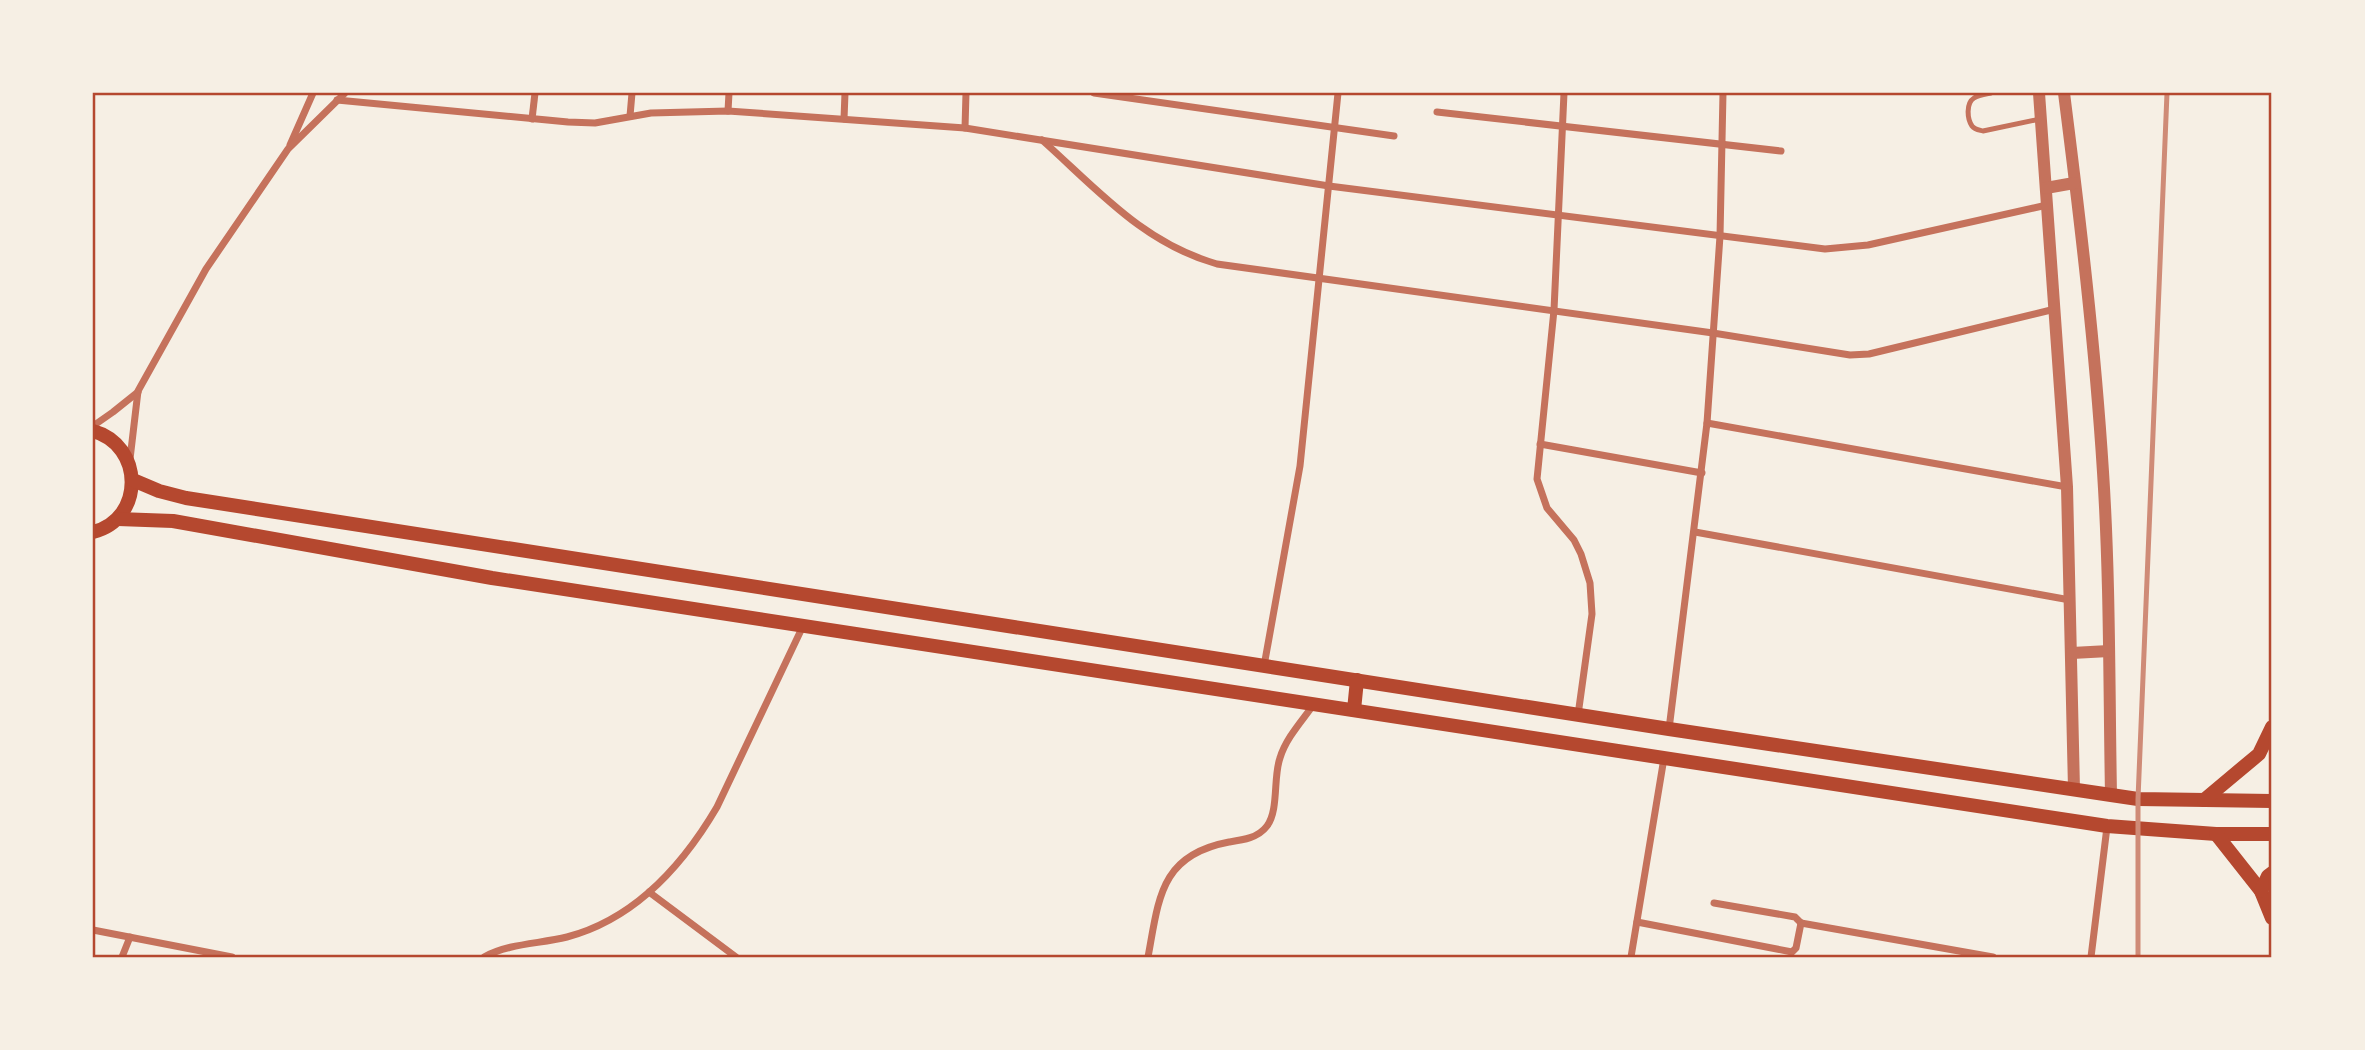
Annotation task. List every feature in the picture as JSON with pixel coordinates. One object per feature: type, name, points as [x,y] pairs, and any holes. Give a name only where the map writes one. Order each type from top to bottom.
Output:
[{"type":"main road","points":[[93,431],[117,444],[130,463],[133,480],[130,501],[118,519],[93,532]]},
{"type":"main road","points":[[133,480],[186,498],[1669,729],[2138,799],[2272,801]]},
{"type":"main road","points":[[118,519],[173,521],[492,578],[2107,826],[2216,834],[2272,834]]},
{"type":"main road","points":[[1354,709],[1357,680]]},
{"type":"main road","points":[[2204,800],[2250,764],[2269,745],[2272,727]]},
{"type":"main road","points":[[2216,834],[2260,891],[2272,918]]},
{"type":"main road","points":[[2260,891],[2272,873]]},
{"type":"street","points":[[130,463],[138,391],[206,269],[288,149],[313,93]]},
{"type":"street","points":[[288,149],[345,93]]},
{"type":"street","points":[[532,119],[535,93]]},
{"type":"street","points":[[630,116],[632,93]]},
{"type":"street","points":[[728,111],[729,93]]},
{"type":"street","points":[[844,118],[845,93]]},
{"type":"street","points":[[965,128],[966,93]]},
{"type":"street","points":[[1095,93],[1394,136]]},
{"type":"street","points":[[1264,666],[1300,466],[1338,93]]},
{"type":"street","points":[[1564,93],[1554,310],[1537,479],[1542,499],[1574,540],[1590,583],[1591,614],[1578,715]]},
{"type":"street","points":[[1669,729],[1696,532],[1707,423],[1720,236],[1723,93]]},
{"type":"street","points":[[2039,93],[2067,488],[2074,789]]},
{"type":"street","points":[[2042,114],[2065,99],[2097,387],[2107,557],[2111,795]]},
{"type":"street","points":[[337,100],[595,123],[651,113],[728,111],[965,128],[1329,186],[1803,247],[1868,246],[2047,205]]},
{"type":"street","points":[[1437,112],[1781,151]]},
{"type":"street","points":[[1041,140],[1139,227],[1176,250],[1217,264],[1554,310],[1840,354],[1860,355],[2054,309]]},
{"type":"street","points":[[2046,188],[2074,183]]},
{"type":"street","points":[[93,426],[138,391]]},
{"type":"street","points":[[1707,423],[2067,488]]},
{"type":"street","points":[[1540,444],[1702,473]]},
{"type":"street","points":[[1696,532],[2070,600]]},
{"type":"street","points":[[484,957],[508,947],[571,936],[610,919],[649,892],[686,853],[717,807],[803,626]]},
{"type":"street","points":[[2072,653],[2109,651]]},
{"type":"street","points":[[1148,957],[1158,903],[1163,889],[1176,869],[1194,853],[1208,846],[1248,839],[1262,832],[1267,826],[1272,813],[1279,760],[1287,741],[1314,703]]},
{"type":"street","points":[[1631,957],[1664,757]]},
{"type":"street","points":[[2091,957],[2107,826]]},
{"type":"street","points":[[649,892],[736,957]]},
{"type":"street","points":[[1714,903],[1796,917],[1801,923],[1993,957]]},
{"type":"street","points":[[1637,922],[1792,952],[1796,948],[1801,923]]},
{"type":"street","points":[[93,930],[232,957]]},
{"type":"street","points":[[122,957],[130,937]]},
{"type":"lane","points":[[1991,93],[1974,97],[1969,104],[1968,111],[1975,129],[1983,131],[2042,114]]},
{"type":"railway","points":[[2138,957],[2138,799],[2167,93]]}]
